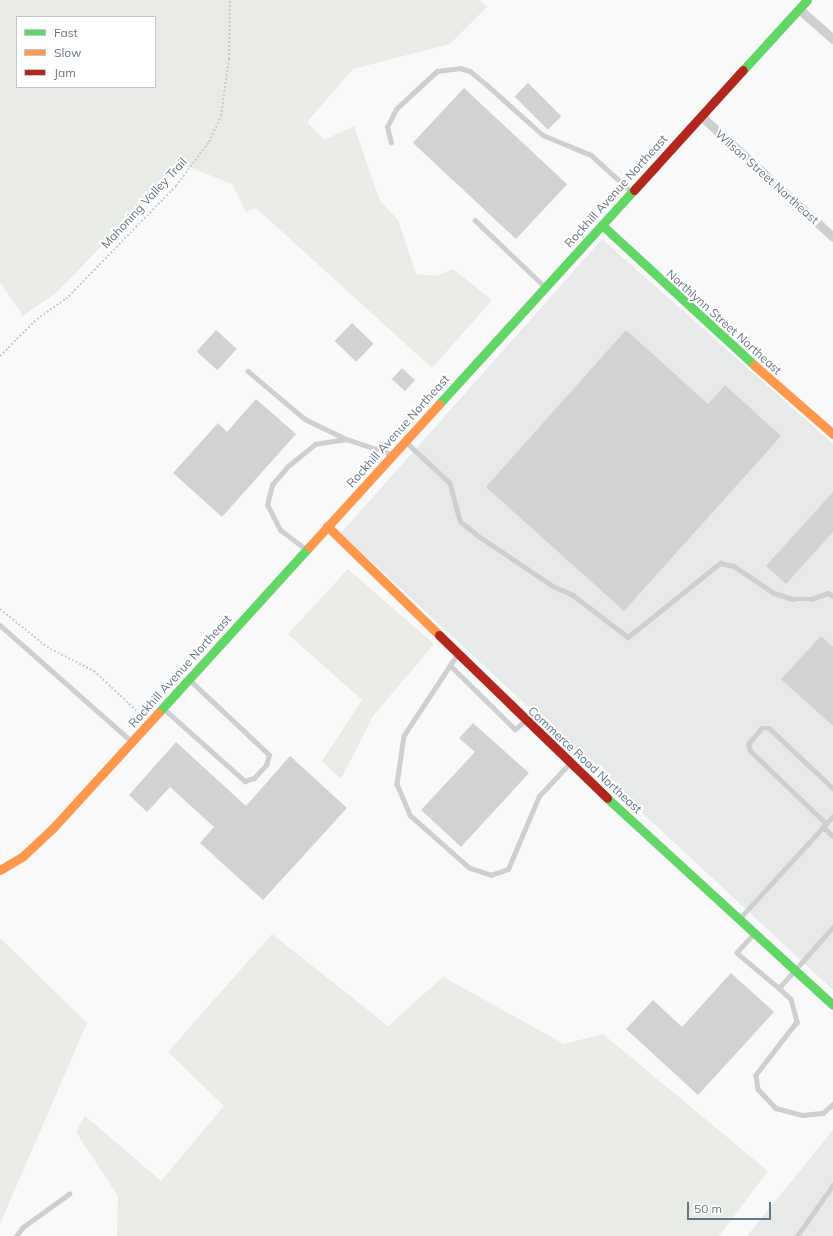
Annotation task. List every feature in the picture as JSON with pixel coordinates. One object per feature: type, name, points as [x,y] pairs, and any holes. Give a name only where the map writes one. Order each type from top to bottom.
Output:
[{"type":"street","name":"Rockhill Avenue Northeast","points":[[0,870],[23,856],[44,837],[150,723],[327,526],[807,0]]},
{"type":"street","points":[[799,10],[833,39]]},
{"type":"street","name":"Wilson Street Northeast","points":[[701,116],[833,237]]},
{"type":"street","name":"Northlynn Street Northeast","points":[[602,225],[759,370],[833,434]]},
{"type":"street","name":"Commerce Road Northeast","points":[[327,526],[570,763],[832,1003]]},
{"type":"lane","points":[[391,143],[387,127],[396,109],[437,71],[460,68],[470,71],[487,84],[543,135],[591,155],[632,192]]},
{"type":"lane","points":[[475,220],[545,287]]},
{"type":"lane","points":[[248,370],[305,419],[346,439],[392,455]]},
{"type":"lane","points":[[306,550],[280,530],[267,505],[272,485],[288,466],[315,444],[346,439]]},
{"type":"lane","points":[[405,441],[450,483],[460,521],[477,536],[553,586],[573,595],[628,637],[720,563],[734,566],[774,593],[792,599],[811,599],[828,593],[833,596]]},
{"type":"lane","points":[[0,625],[132,742]]},
{"type":"lane","points":[[458,654],[404,736],[397,784],[410,815],[470,868],[491,875],[508,869],[538,796],[570,763]]},
{"type":"lane","points":[[450,665],[515,729],[526,720]]},
{"type":"lane","points":[[163,708],[245,781],[254,778],[266,765],[269,755],[188,680]]},
{"type":"lane","points":[[833,788],[769,728],[762,728],[748,744],[750,751],[833,836]]},
{"type":"lane","points":[[740,918],[833,816]]},
{"type":"lane","points":[[779,988],[833,927]]},
{"type":"lane","points":[[756,933],[737,953],[791,999],[797,1022],[756,1075],[758,1089],[776,1108],[803,1115],[822,1113],[833,1104]]},
{"type":"lane","points":[[797,1236],[833,1185]]},
{"type":"lane","points":[[16,1236],[23,1227],[69,1194]]},
{"type":"path","name":"Mahoning Valley Trail","points":[[0,356],[37,319],[66,299],[176,186],[209,142],[221,116],[228,60],[230,0]]},
{"type":"path","points":[[0,609],[47,647],[94,671],[150,723]]},
{"type":"shaded area","points":[[0,0],[480,0],[487,7],[450,44],[353,69],[307,122],[324,140],[354,126],[380,201],[398,220],[416,274],[436,276],[453,269],[492,300],[432,368],[256,208],[246,212],[232,184],[181,164],[57,292],[23,316],[0,282]]},
{"type":"shaded area","points":[[602,239],[833,444],[833,990],[341,533]]},
{"type":"shaded area","points":[[348,569],[434,644],[373,716],[341,779],[322,761],[362,700],[288,634]]},
{"type":"shaded area","points":[[272,934],[388,1026],[443,977],[564,1044],[603,1034],[768,1171],[719,1236],[117,1236],[118,1196],[76,1132],[85,1116],[161,1181],[224,1106],[168,1052]]},
{"type":"shaded area","points":[[0,938],[87,1023],[0,1224]]},
{"type":"shaded area","points":[[833,1130],[833,1236],[747,1236]]},
{"type":"building","points":[[528,83],[561,116],[548,130],[515,96]]},
{"type":"building","points":[[464,88],[567,184],[516,239],[413,143]]},
{"type":"building","points":[[352,323],[374,344],[356,362],[335,341]]},
{"type":"building","points":[[216,330],[237,349],[217,370],[197,352]]},
{"type":"building","points":[[626,330],[708,404],[725,385],[781,436],[624,611],[486,487]]},
{"type":"building","points":[[402,368],[415,380],[405,391],[392,379]]},
{"type":"building","points":[[256,399],[296,434],[222,517],[173,473],[218,423],[227,432]]},
{"type":"building","points":[[833,492],[833,532],[786,584],[766,566]]},
{"type":"building","points":[[821,636],[833,647],[833,726],[781,679]]},
{"type":"building","points":[[473,723],[529,773],[461,847],[421,810],[475,752],[459,738]]},
{"type":"building","points":[[176,742],[246,806],[290,756],[347,808],[263,900],[200,843],[214,827],[170,787],[147,812],[129,795]]},
{"type":"building","points":[[731,973],[774,1012],[698,1095],[626,1029],[653,1000],[682,1027]]},
{"type":"traffic: fast","points":[[743,70],[807,0]]},
{"type":"traffic: fast","points":[[439,404],[634,190]]},
{"type":"traffic: fast","points":[[602,225],[754,365]]},
{"type":"traffic: fast","points":[[158,713],[309,547]]},
{"type":"traffic: fast","points":[[607,798],[833,1005]]},
{"type":"traffic: slow","points":[[754,365],[833,434]]},
{"type":"traffic: slow","points":[[309,547],[439,404]]},
{"type":"traffic: slow","points":[[327,526],[439,635]]},
{"type":"traffic: slow","points":[[0,870],[23,856],[53,828],[158,713]]},
{"type":"traffic: jam","points":[[634,190],[743,70]]},
{"type":"traffic: jam","points":[[439,635],[607,798]]}]
